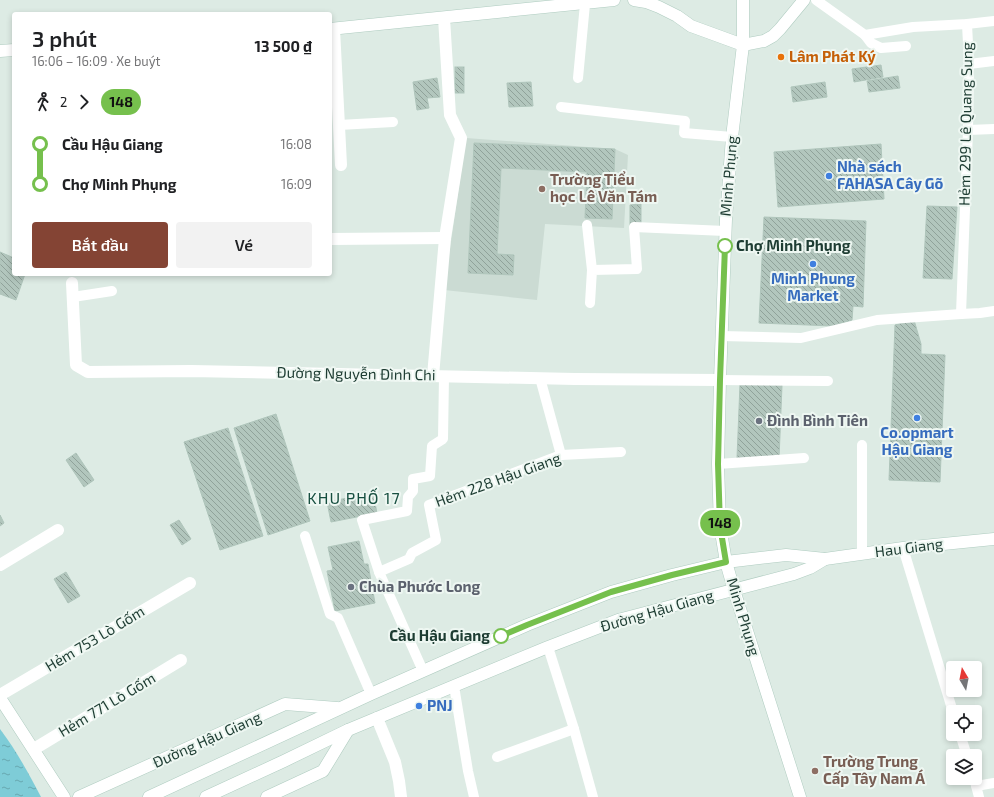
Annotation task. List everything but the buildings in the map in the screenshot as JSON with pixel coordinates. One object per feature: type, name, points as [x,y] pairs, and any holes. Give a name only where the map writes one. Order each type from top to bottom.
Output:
[{"type":"street","points":[[341,165],[339,125],[334,111],[332,29],[614,0]]},
{"type":"street","points":[[634,0],[646,2],[659,7],[677,16],[691,26],[743,44],[764,41],[773,36],[804,0]]},
{"type":"street","name":"Minh Phụng","points":[[743,0],[743,44],[732,136],[721,336],[718,464],[720,526],[726,562],[734,590],[800,797]]},
{"type":"street","points":[[438,376],[445,238],[461,138],[450,115],[444,18]]},
{"type":"street","points":[[0,50],[12,50]]},
{"type":"street","points":[[332,239],[445,238]]},
{"type":"street","name":"Đường Nguyễn Đình Chi","points":[[72,283],[76,365],[88,372],[191,371],[720,380]]},
{"type":"street","points":[[0,565],[58,530]]},
{"type":"street","name":"Hau Giang","points":[[825,559],[903,548],[994,539]]},
{"type":"street","name":"Đường Hậu Giang","points":[[149,797],[338,708],[527,625],[611,592],[726,562],[786,555],[825,559]]},
{"type":"street","name":"Đường Hậu Giang","points":[[206,797],[348,730],[548,647],[618,620],[794,574],[810,568],[825,559]]},
{"type":"street","name":"Hẻm 753 Lò Gốm","points":[[0,696],[190,583]]},
{"type":"street","name":"Hẻm 771 Lò Gốm","points":[[34,749],[181,660]]},
{"type":"street","points":[[0,696],[64,797]]},
{"type":"street","name":"Đường Hậu Giang","points":[[79,797],[285,704],[338,708]]},
{"type":"street","points":[[377,718],[395,762],[400,781],[401,797]]},
{"type":"street","points":[[267,797],[322,771],[348,730]]},
{"type":"lane","points":[[816,0],[865,35],[872,43],[881,48],[906,46]]},
{"type":"lane","points":[[578,78],[585,4]]},
{"type":"lane","points":[[967,24],[994,21]]},
{"type":"lane","name":"Hẻm 299 Lê Quang Sung","points":[[865,35],[913,27],[967,24],[969,64],[968,130],[961,314]]},
{"type":"lane","points":[[969,64],[994,61]]},
{"type":"lane","points":[[561,107],[685,121],[684,133],[732,136]]},
{"type":"lane","points":[[339,125],[393,122]]},
{"type":"lane","points":[[968,130],[994,129]]},
{"type":"lane","points":[[587,225],[592,270],[590,303]]},
{"type":"lane","points":[[592,270],[637,269],[634,227],[726,231]]},
{"type":"lane","points":[[73,297],[112,291]]},
{"type":"lane","points":[[721,336],[802,338],[877,320],[994,311]]},
{"type":"lane","name":"Hẻm 228 Hậu Giang","points":[[423,671],[379,572],[362,520],[407,511],[408,497],[413,491],[413,479],[430,476],[432,446],[443,439],[438,376]]},
{"type":"lane","points":[[540,378],[561,455]]},
{"type":"lane","points":[[720,380],[828,381]]},
{"type":"lane","points":[[862,445],[862,554]]},
{"type":"lane","name":"Hẻm 228 Hậu Giang","points":[[379,572],[409,559],[412,553],[436,540],[429,505],[561,455],[621,452]]},
{"type":"lane","points":[[718,464],[804,458]]},
{"type":"lane","points":[[305,536],[330,614],[338,618],[371,694]]},
{"type":"lane","points":[[903,548],[951,705]]},
{"type":"lane","points":[[548,647],[574,729],[593,797]]},
{"type":"lane","points":[[454,686],[468,772],[474,797]]},
{"type":"lane","points":[[497,757],[574,729]]},
{"type":"lane","points":[[982,782],[994,783]]},
{"type":"lane","points":[[976,785],[979,797]]},
{"type":"shaded area","name":"Trường Tiểu học Lê Văn Tám","points":[[466,138],[615,149],[628,155],[624,228],[545,224],[537,300],[444,290]]},
{"type":"water","points":[[0,729],[17,754],[41,797],[0,797]]},
{"type":"bus line","name":"148","points":[[501,636],[611,592],[726,562],[720,526],[718,464],[725,246]]},
{"type":"place","name":"Lâm Phát Ký","points":[[781,57]]},
{"type":"place","name":"Nhà sách FAHASA Cây Gõ","points":[[829,176]]},
{"type":"place","name":"Trường Tiểu học Lê Văn Tám","points":[[542,189]]},
{"type":"place","name":"Chợ Minh Phụng","points":[[725,246]]},
{"type":"place","name":"Minh Phung Market","points":[[813,264]]},
{"type":"place","name":"Co.opmart Hậu Giang","points":[[917,418]]},
{"type":"place","name":"Đình Bình Tiên","points":[[759,421]]},
{"type":"place","name":"Chùa Phước Long","points":[[351,587]]},
{"type":"place","name":"Cầu Hậu Giang","points":[[501,636]]},
{"type":"place","name":"PNJ","points":[[419,706]]},
{"type":"place","name":"Trường Trung Cấp Tây Nam Á","points":[[815,771]]},
{"type":"district","name":"KHU PHỐ 17","points":[[354,498]]}]
